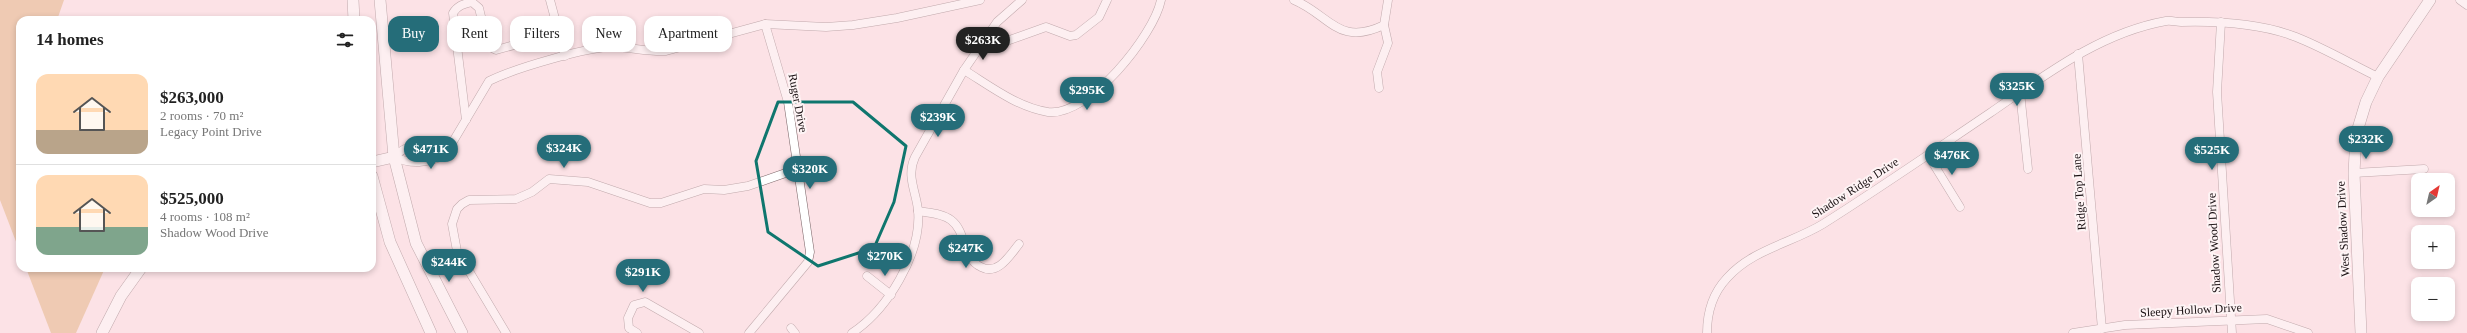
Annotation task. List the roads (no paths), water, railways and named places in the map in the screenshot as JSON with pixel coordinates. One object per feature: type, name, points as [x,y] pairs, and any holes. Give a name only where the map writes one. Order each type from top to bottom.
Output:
[{"type":"main road","points":[[353,0],[354,16]]},
{"type":"main road","points":[[380,0],[394,157],[416,243],[462,333]]},
{"type":"main road","name":"West Shadow Drive","points":[[2361,333],[2354,174],[2356,135],[2366,102],[2378,77],[2430,0]]},
{"type":"main road","points":[[376,161],[394,157]]},
{"type":"main road","points":[[376,191],[390,242],[431,333]]},
{"type":"main road","points":[[102,333],[120,296],[139,272]]},
{"type":"street","points":[[550,0],[554,16]]},
{"type":"street","points":[[450,144],[438,142],[400,150],[394,157],[407,163],[433,160],[445,155],[449,150],[450,144],[462,130],[466,120],[489,81],[565,56],[616,46],[650,52],[666,51],[765,24],[826,27],[853,25],[897,18],[980,0]]},
{"type":"street","points":[[852,333],[876,313],[891,294],[906,267],[911,253],[918,211],[911,179],[911,166],[920,148],[964,70],[997,22],[1022,0]]},
{"type":"street","points":[[986,38],[998,43],[1004,42],[1046,27],[1070,36],[1076,35],[1099,17],[1107,0]]},
{"type":"street","points":[[964,70],[1025,105],[1049,112],[1079,105],[1117,72],[1158,13],[1161,0]]},
{"type":"street","points":[[1294,0],[1342,30],[1353,34],[1373,31],[1384,26]]},
{"type":"street","points":[[1379,88],[1378,72],[1388,43],[1384,26],[1388,0]]},
{"type":"street","points":[[2460,0],[2467,5]]},
{"type":"street","points":[[466,120],[453,13],[462,4],[472,2],[480,8],[488,46],[496,50],[510,46]]},
{"type":"street","name":"Shadow Ridge Drive","points":[[1707,333],[1708,311],[1718,289],[1727,277],[1747,260],[1774,246],[1805,235],[1928,155],[2078,54],[2114,37],[2168,20],[2221,22],[2265,28],[2295,36],[2378,77]]},
{"type":"street","name":"Shadow Wood Drive","points":[[2221,22],[2217,92],[2232,333]]},
{"type":"street","name":"Ruger Drive","points":[[749,333],[808,262],[809,240],[788,102],[765,24]]},
{"type":"street","points":[[564,52],[565,56]]},
{"type":"street","name":"Ridge Top Lane","points":[[2078,54],[2102,329]]},
{"type":"street","points":[[2020,92],[2028,169]]},
{"type":"street","points":[[1928,155],[1960,207]]},
{"type":"street","points":[[506,333],[457,251],[452,224],[457,209],[469,200],[516,200],[532,192],[549,179],[556,178],[588,182],[650,203],[661,203],[704,189],[724,190],[748,186],[797,169]]},
{"type":"street","points":[[2354,174],[2424,169]]},
{"type":"street","points":[[918,211],[950,219],[958,227],[970,258],[976,265],[984,269],[993,270],[999,267],[1019,244]]},
{"type":"street","points":[[867,276],[891,294]]},
{"type":"street","points":[[637,333],[629,328],[628,318],[634,305],[645,302],[699,333]]},
{"type":"street","name":"Sleepy Hollow Drive","points":[[2073,333],[2102,329],[2231,319],[2267,319],[2308,333]]}]
